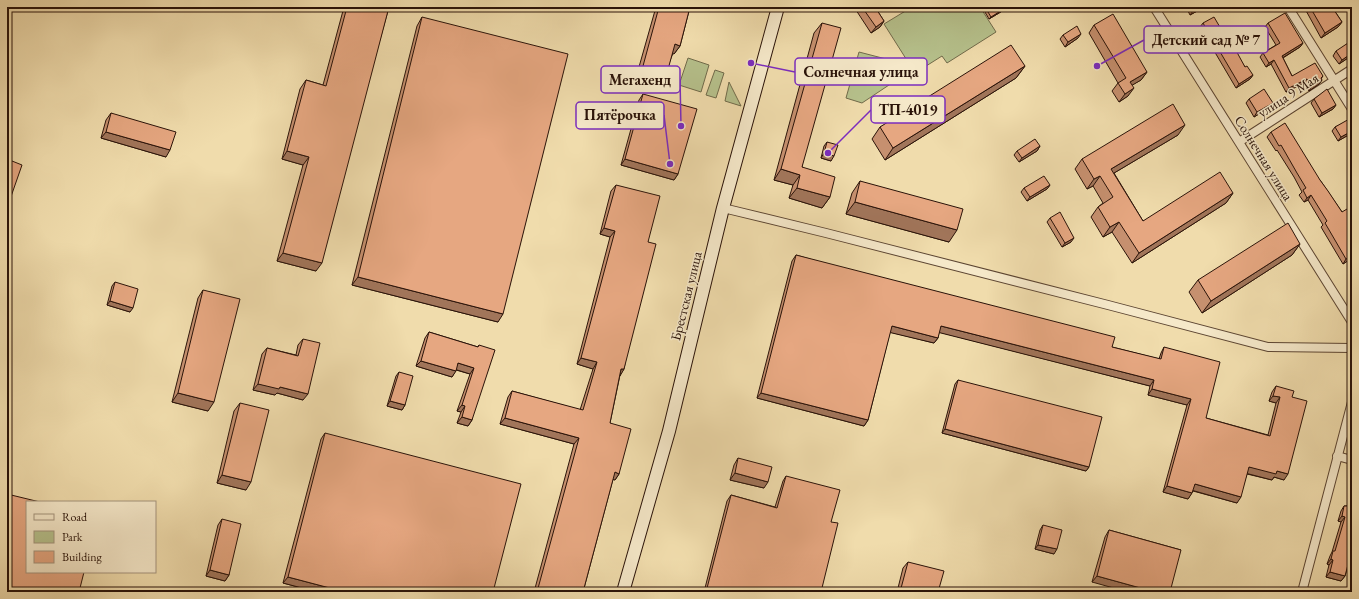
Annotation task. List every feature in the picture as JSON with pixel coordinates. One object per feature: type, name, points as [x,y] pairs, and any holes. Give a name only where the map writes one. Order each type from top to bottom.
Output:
[{"type":"street","name":"Брестская улица","points":[[623,592],[669,431],[723,208],[778,7]]},
{"type":"street","name":"Солнечная улица","points":[[1154,7],[1352,322]]},
{"type":"street","points":[[1288,7],[1352,109]]},
{"type":"street","name":"улица 9 Мая","points":[[1239,142],[1352,69]]},
{"type":"street","points":[[723,208],[1101,303],[1268,347],[1352,348]]},
{"type":"street","points":[[1302,592],[1352,402]]},
{"type":"street","points":[[1337,456],[1352,460]]},
{"type":"green space","points":[[912,7],[980,7],[996,32],[947,63],[942,56],[915,73],[884,24]]},
{"type":"green space","points":[[859,52],[886,59],[898,79],[862,103],[846,98]]},
{"type":"green space","points":[[688,58],[709,65],[701,92],[679,85]]},
{"type":"green space","points":[[715,70],[724,73],[716,98],[706,95]]},
{"type":"green space","points":[[729,82],[741,106],[725,101]]},
{"type":"building","points":[[347,7],[389,7],[322,263],[283,253],[309,157],[287,151],[306,80],[326,86]]},
{"type":"building","points":[[659,7],[690,7],[680,46],[675,44],[667,73],[643,66]]},
{"type":"building","points":[[862,7],[875,7],[884,21],[876,27]]},
{"type":"building","points":[[985,7],[1007,7],[991,17]]},
{"type":"building","points":[[1191,7],[1200,7],[1193,11]]},
{"type":"building","points":[[1310,7],[1332,7],[1342,22],[1325,33]]},
{"type":"building","points":[[1285,13],[1303,43],[1282,56],[1292,76],[1315,63],[1323,76],[1321,78],[1322,80],[1312,86],[1307,79],[1289,88],[1274,60],[1269,63],[1263,53],[1280,43],[1268,23]]},
{"type":"building","points":[[1113,14],[1147,72],[1130,82],[1134,88],[1125,94],[1118,83],[1126,78],[1094,25]]},
{"type":"building","points":[[422,17],[568,54],[503,314],[358,277]]},
{"type":"building","points":[[1214,17],[1231,46],[1233,45],[1245,67],[1247,66],[1253,75],[1239,84],[1203,23]]},
{"type":"building","points":[[822,23],[841,28],[802,167],[835,177],[830,197],[797,188],[800,175],[781,169]]},
{"type":"building","points":[[1077,26],[1081,34],[1068,42],[1063,35]]},
{"type":"building","points":[[1348,43],[1352,48],[1352,53],[1342,60],[1336,51]]},
{"type":"building","points":[[1011,45],[1025,66],[893,148],[880,127]]},
{"type":"building","points":[[1264,89],[1273,103],[1257,112],[1249,99]]},
{"type":"building","points":[[1327,89],[1336,105],[1322,113],[1314,99]]},
{"type":"building","points":[[643,94],[697,109],[678,174],[625,159]]},
{"type":"building","points":[[1173,104],[1185,125],[1111,169],[1143,221],[1220,172],[1233,193],[1139,253],[1119,222],[1110,227],[1098,207],[1113,197],[1100,176],[1094,179],[1082,159]]},
{"type":"building","points":[[111,113],[176,132],[170,150],[106,132]]},
{"type":"building","points":[[1351,118],[1352,131],[1341,137],[1335,127]]},
{"type":"building","points":[[1285,123],[1320,180],[1342,212],[1347,209],[1352,217],[1352,256],[1346,259],[1325,223],[1327,221],[1311,195],[1307,198],[1303,190],[1306,188],[1281,145],[1279,146],[1271,132]]},
{"type":"building","points":[[1035,139],[1040,146],[1022,158],[1017,151]]},
{"type":"building","points":[[827,142],[838,145],[834,156],[824,153]]},
{"type":"building","points":[[7,159],[22,165],[7,208]]},
{"type":"building","points":[[1044,176],[1050,185],[1030,197],[1024,188]]},
{"type":"building","points":[[860,181],[963,209],[957,230],[855,202]]},
{"type":"building","points":[[616,185],[660,196],[648,242],[656,244],[624,369],[621,369],[610,423],[631,429],[619,474],[615,472],[583,592],[537,592],[579,438],[505,418],[512,391],[583,410],[597,362],[581,358],[615,231],[604,228]]},
{"type":"building","points":[[1060,212],[1074,238],[1065,243],[1050,218]]},
{"type":"building","points":[[1288,223],[1300,244],[1211,301],[1198,280]]},
{"type":"building","points":[[796,255],[1115,337],[1112,347],[1161,359],[1164,347],[1220,362],[1206,418],[1270,436],[1280,397],[1273,396],[1276,386],[1294,391],[1292,397],[1307,401],[1288,474],[1277,471],[1276,474],[1249,467],[1241,497],[1195,484],[1192,493],[1167,486],[1191,399],[1152,389],[1154,380],[941,326],[938,338],[892,326],[868,420],[761,393]]},
{"type":"building","points":[[115,282],[138,289],[133,308],[110,301]]},
{"type":"building","points":[[203,290],[240,299],[214,402],[178,393]]},
{"type":"building","points":[[429,332],[478,347],[479,345],[495,350],[472,420],[462,417],[465,406],[462,405],[474,368],[458,363],[456,371],[421,361]]},
{"type":"building","points":[[303,339],[320,343],[308,394],[280,387],[279,389],[258,384],[267,348],[298,356]]},
{"type":"building","points":[[399,372],[413,376],[405,405],[390,401]]},
{"type":"building","points":[[958,380],[1102,417],[1089,467],[945,429]]},
{"type":"building","points":[[240,403],[269,410],[251,482],[222,475]]},
{"type":"building","points":[[325,433],[521,484],[493,592],[345,592],[288,577]]},
{"type":"building","points":[[738,458],[772,467],[768,482],[735,473]]},
{"type":"building","points":[[786,476],[840,490],[831,522],[838,523],[821,592],[706,592],[731,495],[777,508]]},
{"type":"building","points":[[7,494],[36,501],[26,501],[26,573],[84,573],[79,592],[7,592]]},
{"type":"building","points":[[1349,502],[1352,503],[1352,553],[1345,576],[1330,572],[1333,560],[1331,559],[1333,551],[1335,551],[1345,517],[1342,516],[1344,506],[1348,506]]},
{"type":"building","points":[[222,519],[241,524],[229,575],[210,570]]},
{"type":"building","points":[[1043,525],[1062,530],[1057,549],[1038,545]]},
{"type":"building","points":[[1109,530],[1181,550],[1170,592],[1155,592],[1097,576]]},
{"type":"building","points":[[908,562],[944,571],[938,592],[900,592]]},
{"type":"building","points":[[1323,588],[1331,591],[1322,592]]},
{"type":"place","name":"Солнечная улица","points":[[751,63]]},
{"type":"place","name":"Детский сад № 7","points":[[1097,66]]},
{"type":"place","name":"Мегахенд","points":[[681,126]]},
{"type":"place","name":"ТП-4019","points":[[828,153]]},
{"type":"place","name":"Пятёрочка","points":[[670,164]]}]
